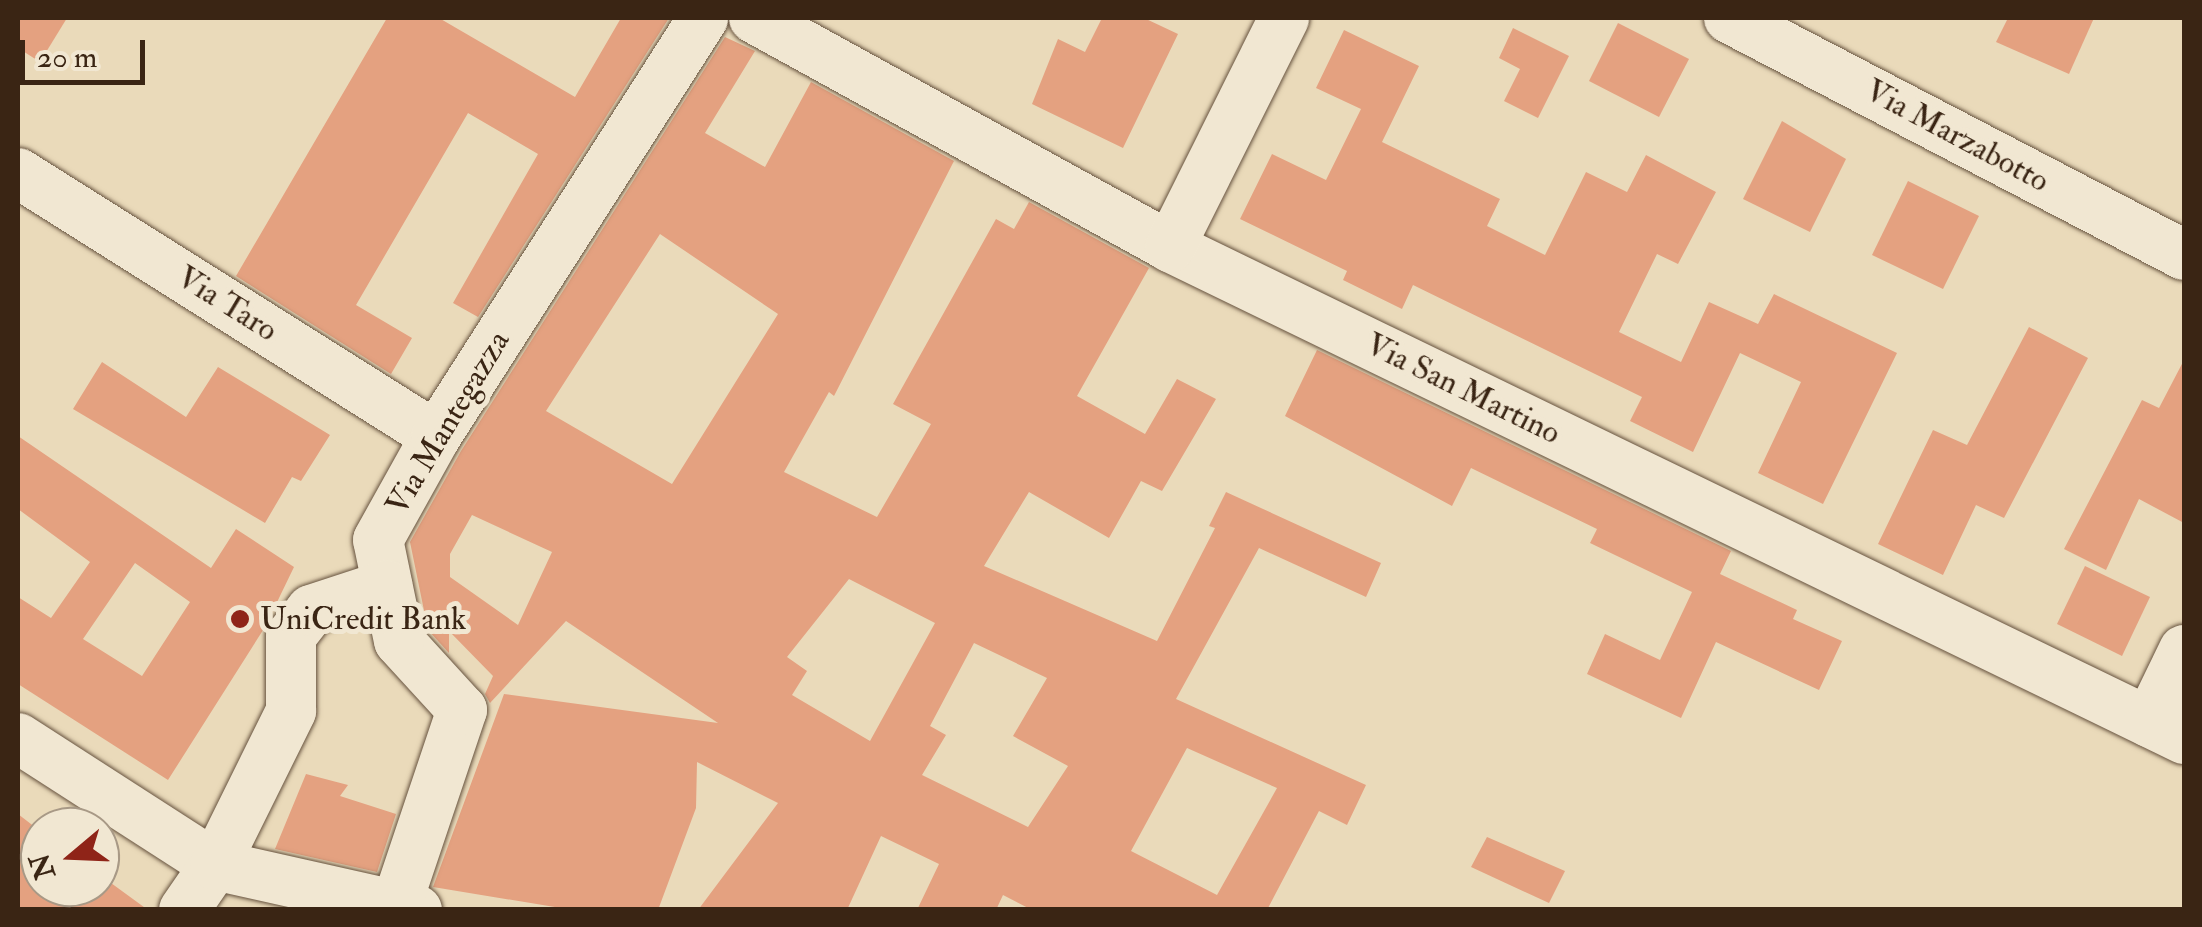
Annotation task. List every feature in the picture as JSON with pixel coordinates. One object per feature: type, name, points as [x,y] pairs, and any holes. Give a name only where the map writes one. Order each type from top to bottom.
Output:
[{"type":"street","name":"Via Mantegazza","points":[[407,908],[462,710],[399,640],[378,540],[436,436],[703,18]]},
{"type":"street","name":"Via San Martino","points":[[754,18],[1170,247],[2167,731]]},
{"type":"street","points":[[1170,247],[1284,18]]},
{"type":"street","name":"Via Marzabotto","points":[[1728,18],[2184,255]]},
{"type":"street","name":"Via Taro","points":[[18,173],[436,436]]},
{"type":"street","points":[[184,910],[216,865],[291,711],[291,636],[311,610],[387,585]]},
{"type":"street","points":[[2167,731],[2184,650]]},
{"type":"street","points":[[18,738],[216,865],[407,908]]},
{"type":"building","points":[[18,18],[67,18],[40,62],[18,48]]},
{"type":"building","points":[[387,18],[439,18],[575,97],[621,18],[669,18],[478,317],[453,303],[538,154],[468,113],[356,305],[412,338],[391,374],[236,276]]},
{"type":"building","points":[[1102,18],[1144,18],[1178,34],[1123,148],[1032,104],[1058,39],[1085,52]]},
{"type":"building","points":[[2008,18],[2094,18],[2069,74],[1996,42]]},
{"type":"building","points":[[1618,23],[1689,59],[1659,117],[1589,81]]},
{"type":"building","points":[[1513,28],[1569,56],[1538,118],[1504,101],[1520,69],[1499,58]]},
{"type":"building","points":[[1344,30],[1419,66],[1382,142],[1500,199],[1487,226],[1545,255],[1586,172],[1627,192],[1646,155],[1716,192],[1678,264],[1657,254],[1619,332],[1681,362],[1709,302],[1758,324],[1774,294],[1897,353],[1823,504],[1758,473],[1801,382],[1740,353],[1693,452],[1630,421],[1642,397],[1413,285],[1402,309],[1343,280],[1347,271],[1240,219],[1272,154],[1326,180],[1361,109],[1316,88]]},
{"type":"building","points":[[725,37],[755,51],[705,133],[765,167],[811,82],[954,161],[834,396],[829,392],[784,472],[877,517],[931,424],[893,404],[996,219],[1014,229],[1029,202],[1149,268],[1077,396],[1145,434],[1177,379],[1216,399],[1162,491],[1141,481],[1109,538],[1029,492],[984,566],[1157,641],[1215,528],[1209,526],[1226,492],[1381,563],[1366,597],[1259,548],[1176,699],[1366,785],[1347,825],[1319,811],[1267,910],[1032,910],[1003,895],[996,910],[917,910],[939,864],[881,836],[847,910],[698,910],[778,803],[697,762],[696,808],[658,910],[573,910],[433,887],[504,694],[718,723],[566,621],[490,703],[485,694],[493,676],[449,631],[449,653],[428,630],[410,542],[461,451]],"holes":[[[660,234],[778,314],[672,484],[546,411]],[[472,515],[552,552],[518,625],[450,577],[450,554]],[[849,579],[935,623],[870,741],[792,695],[807,671],[787,657]],[[974,643],[1047,678],[1013,736],[1068,766],[1028,827],[922,775],[946,735],[930,726]],[[1187,748],[1277,788],[1217,895],[1131,851]]]},
{"type":"building","points":[[1782,121],[1846,159],[1810,232],[1743,199]]},
{"type":"building","points":[[1908,181],[1979,216],[1943,289],[1872,255]]},
{"type":"building","points":[[2029,327],[2088,358],[2004,518],[1976,505],[1943,575],[1878,544],[1933,430],[1967,445]]},
{"type":"building","points":[[1317,350],[1731,551],[1720,574],[1797,610],[1793,619],[1842,641],[1819,690],[1716,642],[1681,718],[1587,674],[1605,634],[1660,660],[1692,592],[1590,543],[1597,529],[1471,468],[1452,506],[1285,416]]},
{"type":"building","points":[[2184,360],[2184,523],[2139,499],[2106,570],[2064,549],[2142,400],[2159,408]]},
{"type":"building","points":[[102,362],[186,417],[218,367],[330,435],[301,481],[292,477],[265,523],[73,409]]},
{"type":"building","points":[[18,436],[211,568],[236,529],[294,567],[265,627],[168,780],[18,684],[18,597],[51,618],[90,562],[18,509]],"holes":[[[135,563],[190,602],[142,676],[83,639]]]},
{"type":"building","points":[[2085,566],[2150,597],[2122,656],[2057,624]]},
{"type":"building","points":[[306,774],[348,785],[340,796],[396,814],[377,872],[275,849]]},
{"type":"building","points":[[18,814],[20,907],[120,907],[120,890],[148,910],[18,910]]},
{"type":"building","points":[[1487,837],[1565,871],[1549,903],[1471,867]]},
{"type":"place","name":"UniCredit Bank","points":[[240,619]]}]
